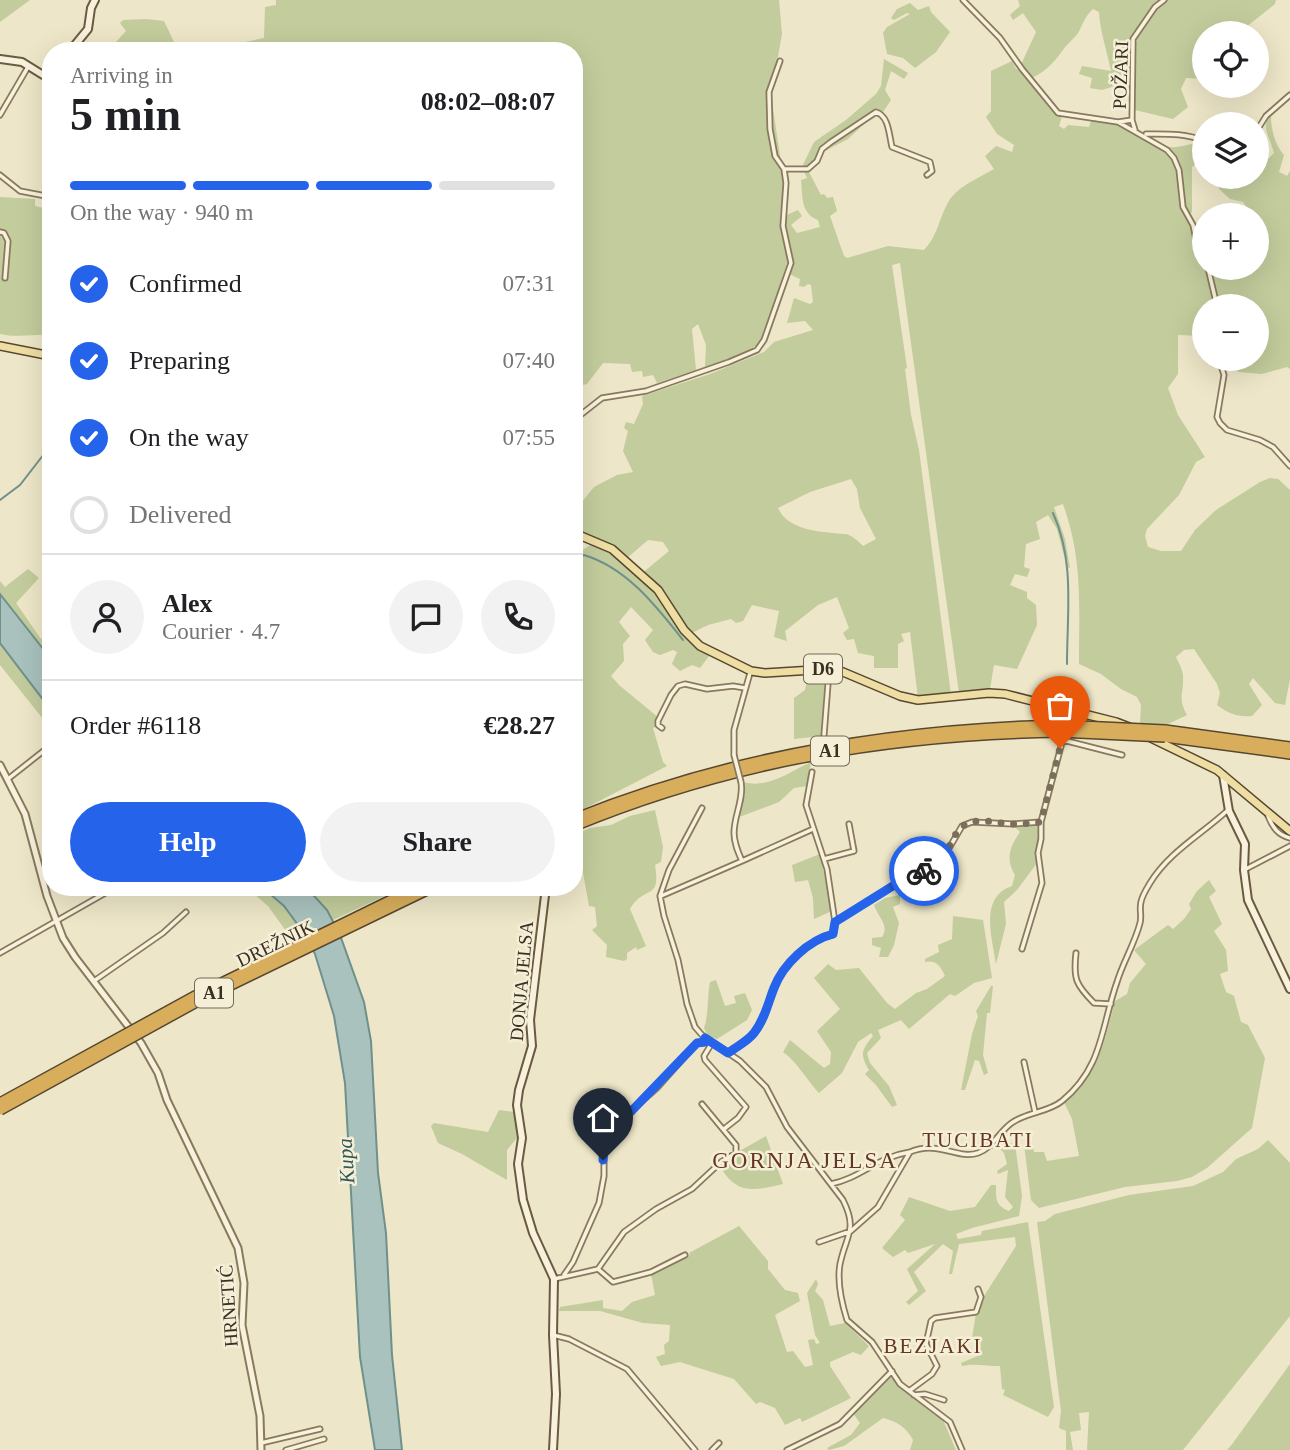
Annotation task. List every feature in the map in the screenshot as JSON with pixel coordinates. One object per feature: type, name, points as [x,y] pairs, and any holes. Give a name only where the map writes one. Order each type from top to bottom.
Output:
[{"type":"highway","name":"A1","points":[[583,819],[697,776],[803,750],[927,732],[993,727],[1060,732],[1165,733],[1290,747]]},
{"type":"highway","name":"A1","points":[[1165,733],[1290,754]]},
{"type":"highway","name":"DREŽNIK","points":[[0,1102],[226,980],[399,896]]},
{"type":"highway","name":"DREŽNIK","points":[[0,1110],[200,1000],[414,896]]},
{"type":"main road","points":[[77,42],[88,29],[90,8],[94,0]]},
{"type":"main road","points":[[0,59],[17,61],[42,74]]},
{"type":"main road","points":[[0,346],[42,354]]},
{"type":"main road","name":"D6","points":[[583,537],[612,549],[658,590],[684,630],[700,646],[751,671],[765,673],[829,669],[911,699],[998,693],[1116,722],[1223,775],[1290,831]]},
{"type":"main road","points":[[1223,775],[1229,808],[1245,844],[1244,870],[1248,901],[1290,989]]},
{"type":"main road","name":"DONJA JELSA","points":[[545,896],[530,1020],[532,1046],[517,1105],[522,1138],[519,1164],[528,1219],[554,1279],[556,1394],[552,1450]]},
{"type":"street","points":[[963,0],[1000,38],[1021,69],[1059,113],[1118,122],[1167,149],[1179,170],[1183,207],[1192,223]]},
{"type":"street","name":"POŽARI","points":[[1135,130],[1132,120],[1133,39],[1155,7],[1164,0]]},
{"type":"street","points":[[583,413],[602,398],[646,391],[745,356],[761,345],[791,263],[783,226],[786,183],[784,169],[775,156],[771,129],[769,92],[780,61]]},
{"type":"street","points":[[1,112],[29,66]]},
{"type":"street","points":[[1269,113],[1290,95]]},
{"type":"street","points":[[784,169],[808,169],[817,162],[822,149],[876,112],[882,114],[885,119],[892,147],[930,162],[932,171],[927,175]]},
{"type":"street","points":[[1118,122],[1132,120]]},
{"type":"street","points":[[1144,134],[1192,136]]},
{"type":"street","points":[[0,175],[20,191],[42,195]]},
{"type":"street","points":[[0,232],[4,233],[8,241],[5,278]]},
{"type":"street","points":[[1223,371],[1217,417],[1220,424],[1273,447],[1290,466]]},
{"type":"street","points":[[824,735],[829,669]]},
{"type":"street","points":[[742,861],[734,831],[743,793],[734,755],[734,730],[751,671]]},
{"type":"street","points":[[662,727],[658,721],[678,686],[685,684],[707,690],[733,686],[745,688]]},
{"type":"street","points":[[1022,949],[1042,883],[1038,853],[1041,822],[1060,732],[1069,709]]},
{"type":"street","points":[[1060,732],[1122,755]]},
{"type":"street","points":[[8,779],[42,752]]},
{"type":"street","points":[[0,765],[28,823],[42,872]]},
{"type":"street","points":[[728,1053],[753,1035],[765,1016],[775,985],[793,959],[821,937],[833,934],[835,922],[824,859],[806,805],[812,772]]},
{"type":"street","points":[[702,808],[669,870],[660,897],[695,1027],[705,1038],[740,1061],[766,1087],[787,1128],[831,1184],[849,1213],[851,1231],[839,1267],[847,1320],[872,1342],[900,1384],[950,1422],[962,1450]]},
{"type":"street","points":[[831,1184],[844,1182],[879,1161],[910,1152],[939,1147],[967,1155],[979,1153],[1014,1122],[1059,1103],[1088,1074],[1100,1045],[1116,982],[1142,920],[1140,903],[1150,882],[1181,848],[1206,831],[1229,808]]},
{"type":"street","points":[[1267,811],[1272,825],[1280,835],[1290,838]]},
{"type":"street","points":[[835,922],[912,874],[933,869],[941,862],[962,827],[972,822],[1041,822]]},
{"type":"street","points":[[824,859],[854,851],[849,824]]},
{"type":"street","points":[[660,897],[813,829]]},
{"type":"street","points":[[1244,870],[1290,846]]},
{"type":"street","points":[[49,896],[56,921],[75,957],[94,982],[163,933],[186,912]]},
{"type":"street","points":[[0,953],[100,896]]},
{"type":"street","points":[[1076,953],[1073,972],[1079,988],[1094,1003],[1111,1004]]},
{"type":"street","name":"HRNETIĆ","points":[[94,982],[141,1043],[158,1073],[167,1100],[240,1254],[244,1283],[242,1325],[260,1416],[261,1447]]},
{"type":"street","points":[[564,1275],[573,1262],[599,1203],[604,1176],[604,1146],[630,1112],[697,1043],[705,1042],[705,1038]]},
{"type":"street","points":[[712,1042],[705,1060],[746,1107],[738,1118],[724,1129]]},
{"type":"street","points":[[1024,1062],[1035,1112]]},
{"type":"street","points":[[554,1279],[598,1269],[624,1232],[656,1209],[692,1189],[737,1150],[724,1129],[702,1104]]},
{"type":"street","points":[[819,1242],[851,1231],[878,1207],[910,1152]]},
{"type":"street","points":[[598,1269],[613,1282],[651,1272],[685,1255]]},
{"type":"street","points":[[909,1391],[932,1374],[937,1366],[926,1344],[931,1321],[935,1318],[976,1312],[981,1297],[978,1289]]},
{"type":"street","points":[[553,1335],[569,1339],[627,1369],[695,1450]]},
{"type":"street","points":[[787,1450],[839,1424],[892,1371]]},
{"type":"street","points":[[914,1395],[925,1394],[944,1400]]},
{"type":"street","points":[[261,1447],[320,1429]]},
{"type":"street","points":[[286,1450],[324,1439]]},
{"type":"street","points":[[712,1450],[719,1443]]},
{"type":"green space","points":[[0,0],[30,0],[0,22]]},
{"type":"green space","points":[[276,0],[779,0],[782,34],[771,95],[784,183],[780,218],[798,210],[802,216],[791,225],[797,233],[820,227],[818,220],[805,208],[801,180],[807,178],[802,167],[814,142],[846,120],[876,94],[881,86],[884,59],[908,73],[904,79],[891,71],[885,90],[891,100],[883,112],[878,111],[848,139],[825,151],[809,172],[821,195],[833,197],[837,211],[830,216],[847,258],[888,246],[924,250],[953,196],[994,169],[985,156],[996,146],[1012,152],[1014,145],[997,134],[986,117],[991,111],[991,71],[1012,61],[1016,69],[1019,69],[1036,32],[1023,13],[1013,20],[1010,15],[1020,6],[1018,0],[1276,0],[1275,4],[1254,21],[1192,21],[1192,78],[1186,78],[1181,89],[1188,107],[1173,119],[1135,110],[1136,88],[1118,85],[1102,90],[1090,88],[1092,78],[1079,74],[1082,66],[1111,71],[1099,12],[1093,9],[1078,33],[1052,64],[1028,80],[1050,109],[1062,116],[1059,126],[1064,129],[1068,125],[1089,127],[1091,121],[1105,122],[1119,125],[1163,146],[1192,144],[1192,212],[1187,216],[1192,224],[1192,280],[1269,280],[1269,203],[1244,203],[1230,199],[1220,189],[1269,189],[1269,158],[1274,153],[1269,137],[1269,117],[1281,104],[1282,106],[1271,116],[1274,137],[1284,155],[1279,172],[1287,176],[1290,171],[1290,369],[1287,367],[1262,374],[1238,371],[1269,371],[1269,294],[1192,294],[1192,336],[1178,335],[1178,374],[1168,388],[1178,415],[1205,457],[1196,462],[1179,495],[1147,529],[1145,536],[1148,547],[1161,551],[1181,551],[1195,530],[1216,510],[1260,482],[1270,478],[1278,479],[1290,490],[1290,679],[1285,705],[1275,703],[1253,678],[1249,684],[1262,705],[1252,716],[1225,711],[1217,705],[1220,693],[1217,684],[1194,649],[1184,650],[1176,657],[1183,674],[1182,701],[1187,715],[1166,725],[1140,724],[1141,705],[1137,697],[1101,674],[1079,664],[1077,564],[1063,504],[1054,507],[1065,539],[1070,568],[1067,567],[1057,529],[1048,515],[1036,522],[1040,539],[1026,544],[1024,567],[1030,569],[1027,577],[1015,574],[1010,585],[1027,592],[1027,598],[1036,605],[1037,625],[1017,669],[994,665],[990,689],[959,693],[900,263],[892,265],[951,695],[918,698],[910,632],[901,634],[904,641],[898,644],[898,668],[874,668],[874,656],[858,653],[854,639],[847,640],[843,633],[849,628],[837,597],[818,605],[785,631],[787,641],[774,637],[779,611],[752,605],[743,621],[736,623],[731,619],[708,625],[686,636],[709,656],[700,668],[692,665],[680,671],[672,664],[677,652],[673,650],[660,655],[653,652],[645,640],[653,630],[631,607],[619,622],[630,636],[623,644],[624,661],[611,676],[659,718],[658,725],[653,728],[663,762],[667,766],[583,809],[583,550],[592,544],[618,557],[640,575],[669,551],[663,542],[648,540],[627,558],[583,534],[583,501],[594,487],[617,475],[633,472],[623,451],[628,431],[624,428],[626,422],[634,424],[643,404],[642,396],[710,374],[764,352],[774,342],[813,330],[805,321],[787,323],[794,298],[810,304],[813,302],[811,285],[799,286],[800,279],[789,274],[789,257],[762,339],[751,350],[736,358],[705,367],[706,345],[698,324],[692,329],[696,370],[657,383],[653,375],[643,377],[642,371],[632,372],[630,364],[603,363],[587,384],[583,385],[583,42],[245,42],[264,38],[265,7],[276,5]],"holes":[[[851,479],[857,489],[860,508],[876,539],[863,546],[847,534],[806,529],[789,521],[778,508],[810,492]]]},
{"type":"green space","points":[[910,3],[918,10],[929,6],[931,12],[950,32],[936,52],[915,68],[903,58],[887,54],[883,33],[887,27],[910,14],[894,20],[891,18],[897,9]]},
{"type":"green space","points":[[123,20],[164,21],[174,42],[116,42],[126,31],[120,23]]},
{"type":"green space","points":[[0,197],[35,199],[35,206],[42,208],[42,335],[0,334]]},
{"type":"green space","points":[[28,569],[39,578],[16,603],[42,638],[42,648],[0,594],[0,581],[5,587]]},
{"type":"green space","points":[[0,643],[42,698],[42,718],[0,665]]},
{"type":"green space","points":[[808,676],[825,677],[821,736],[794,739],[794,698],[805,690]]},
{"type":"green space","points":[[811,762],[807,786],[794,788],[779,802],[739,817],[745,793],[743,782],[752,784],[770,781]]},
{"type":"green space","points":[[655,810],[663,847],[661,862],[655,865],[654,889],[636,901],[630,909],[646,946],[637,950],[636,947],[627,953],[627,959],[624,961],[606,957],[607,945],[592,930],[597,926],[595,907],[589,906],[583,873],[583,831],[611,825],[630,816]]},
{"type":"green space","points":[[1039,825],[1037,863],[1017,890],[1004,902],[1006,924],[996,964],[991,909],[1002,891],[1012,886],[1015,875],[1010,864],[1010,853],[1020,832],[1015,827]]},
{"type":"green space","points":[[820,854],[832,911],[814,919],[813,898],[808,880],[795,882],[792,865]]},
{"type":"green space","points":[[1209,880],[1216,891],[1209,897],[1222,924],[1214,931],[1226,950],[1228,971],[1220,974],[1226,992],[1234,996],[1241,1022],[1248,1025],[1265,1058],[1252,1128],[1207,1168],[1192,1177],[1125,1187],[1039,1208],[1031,1200],[1024,1144],[1032,1143],[1034,1152],[1044,1152],[1047,1161],[1079,1156],[1072,1119],[1064,1102],[1093,1068],[1115,1001],[1127,994],[1130,983],[1146,964],[1134,950],[1168,925],[1173,929],[1184,919],[1191,909],[1189,904],[1197,891]]},
{"type":"green space","points":[[900,895],[900,904],[893,907],[899,923],[894,945],[888,957],[879,957],[881,948],[872,945],[872,938],[882,937],[885,929],[874,905],[885,898]]},
{"type":"green space","points":[[256,896],[272,896],[284,906],[306,936],[294,942],[268,906]]},
{"type":"green space","points":[[313,896],[385,896],[333,920],[334,924]]},
{"type":"green space","points":[[953,916],[983,920],[992,978],[974,983],[955,996],[950,994],[909,1029],[901,1020],[878,1030],[881,1038],[867,1053],[870,1063],[889,1086],[897,1105],[892,1107],[865,1074],[869,1070],[863,1053],[873,1036],[871,1033],[858,1042],[842,1073],[819,1093],[783,1052],[790,1040],[824,1068],[830,1064],[831,1052],[817,1031],[840,1009],[814,978],[828,964],[836,970],[859,968],[895,1009],[945,976],[938,964],[925,962],[925,959],[939,952],[938,945],[952,939]]},
{"type":"green space","points":[[716,980],[725,1006],[736,1003],[734,996],[745,993],[752,1010],[747,1020],[717,1039],[708,1036],[704,1028],[710,982]]},
{"type":"green space","points":[[991,986],[990,1013],[987,1013],[983,1055],[988,1073],[984,1075],[979,1061],[975,1060],[965,1090],[961,1090],[978,1016],[976,1011]]},
{"type":"green space","points":[[499,1110],[515,1112],[517,1138],[507,1150],[507,1180],[438,1143],[431,1126],[434,1123],[488,1132]]},
{"type":"green space","points":[[766,1136],[783,1184],[748,1189],[734,1183],[721,1168],[736,1153]]},
{"type":"green space","points":[[1268,1140],[1290,1163],[1290,1316],[1183,1450],[1087,1450],[1089,1412],[1079,1413],[1081,1430],[1070,1432],[1073,1450],[1066,1450],[1066,1431],[1059,1428],[1061,1411],[1037,1222],[1045,1221],[1055,1214],[1129,1195],[1193,1186],[1223,1172],[1236,1159],[1258,1149]]},
{"type":"green space","points":[[1000,1142],[1015,1144],[1022,1196],[1019,1216],[956,1234],[958,1239],[981,1235],[982,1231],[1028,1222],[1054,1407],[1048,1417],[1003,1395],[1005,1390],[1002,1389],[1000,1366],[962,1366],[961,1363],[980,1355],[979,1346],[972,1338],[977,1307],[1016,1246],[1015,1237],[959,1244],[952,1274],[949,1274],[953,1251],[943,1244],[914,1272],[926,1291],[909,1305],[906,1302],[918,1291],[907,1269],[935,1244],[908,1253],[905,1250],[893,1257],[882,1248],[905,1220],[900,1215],[909,1197],[950,1211],[975,1207],[991,1185],[996,1185],[997,1201],[1009,1211],[1013,1207],[1005,1197],[1008,1170],[998,1174],[997,1171],[1007,1164],[1004,1153],[1000,1149],[989,1149]]},
{"type":"green space","points":[[739,1226],[768,1261],[768,1269],[785,1290],[798,1293],[800,1301],[775,1315],[787,1352],[793,1351],[805,1367],[813,1365],[808,1340],[814,1339],[816,1344],[820,1343],[815,1335],[807,1293],[816,1279],[818,1284],[815,1291],[823,1300],[830,1326],[845,1323],[869,1346],[861,1355],[853,1352],[830,1362],[851,1398],[802,1422],[800,1418],[785,1425],[775,1408],[760,1402],[756,1404],[734,1379],[680,1362],[661,1366],[656,1357],[665,1354],[664,1345],[669,1341],[670,1325],[643,1323],[600,1311],[559,1311],[560,1307],[603,1300],[603,1308],[622,1311],[632,1302],[655,1295],[651,1274]]},
{"type":"green space","points":[[1290,1364],[1290,1450],[1227,1450],[1233,1443]]},
{"type":"green space","points":[[891,1377],[943,1420],[956,1450],[910,1450],[913,1440],[904,1428],[883,1418],[844,1446],[829,1450],[827,1448],[851,1435],[860,1423],[853,1413]]},
{"type":"water","points":[[0,594],[42,648],[42,698],[0,643]]},
{"type":"water","points":[[272,896],[314,896],[327,910],[340,935],[364,1002],[371,1041],[378,1173],[386,1233],[392,1355],[402,1450],[375,1450],[360,1357],[345,1083],[334,1016],[315,954],[306,936],[284,906]]},
{"type":"waterway","points":[[0,500],[20,485],[42,457]]},
{"type":"waterway","points":[[1053,513],[1060,531],[1067,568],[1067,664]]},
{"type":"waterway","points":[[583,556],[599,561],[627,579],[662,614],[683,640]]},
{"type":"way so far","points":[[924,871],[933,869],[941,862],[962,827],[972,822],[1041,822],[1060,748]]},
{"type":"district","name":"TUCIBATI","points":[[978,1140]]},
{"type":"district","name":"GORNJA JELSA","points":[[805,1160]]},
{"type":"district","name":"BEZJAKI","points":[[933,1346]]},
{"type":"route","points":[[603,1160],[604,1146],[619,1124],[697,1043],[705,1042],[705,1038],[728,1053],[753,1035],[765,1016],[775,985],[793,959],[821,937],[833,934],[835,922],[912,874],[924,871]]},
{"type":"water label","name":"Kupa","points":[[346,1161]]}]
